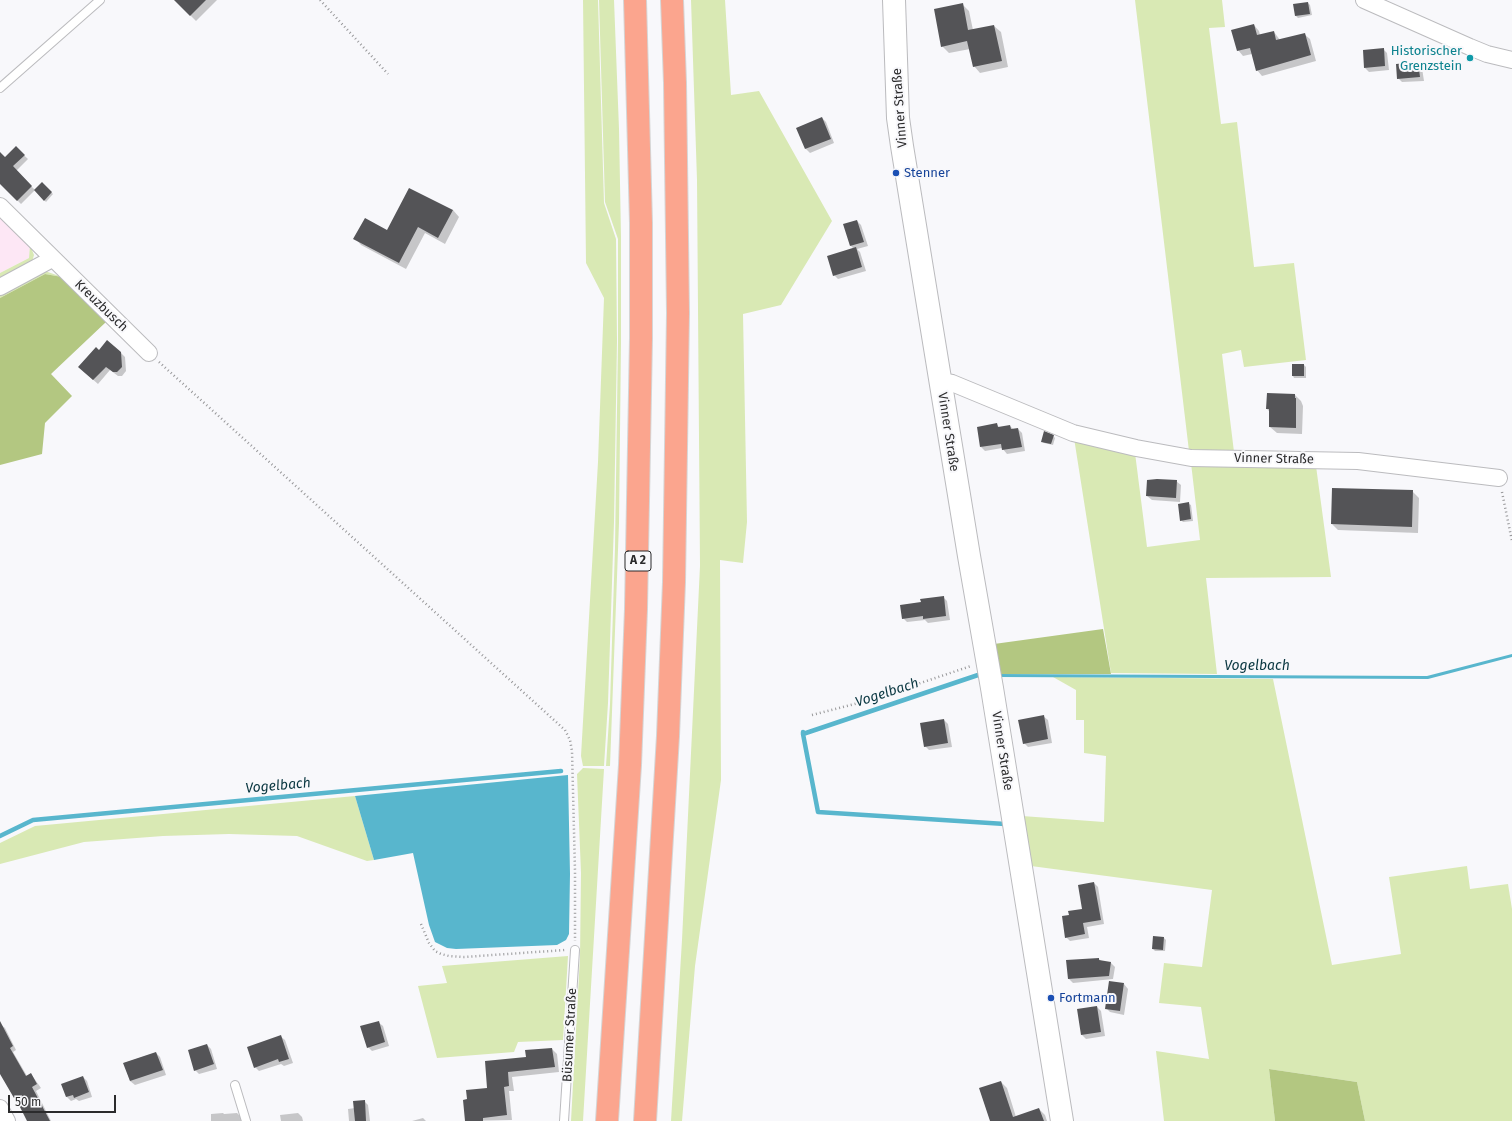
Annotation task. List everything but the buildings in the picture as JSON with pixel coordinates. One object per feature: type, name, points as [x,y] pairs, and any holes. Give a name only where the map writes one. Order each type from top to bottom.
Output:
[{"type":"highway","name":"A 2","points":[[607,1121],[630,765],[637,595],[641,338],[641,223],[635,0]]},
{"type":"highway","points":[[645,1121],[668,736],[674,582],[678,313],[672,0]]},
{"type":"street","name":"Vinner Straße","points":[[894,0],[898,118],[1062,1121]]},
{"type":"street","points":[[1364,0],[1487,54],[1512,60]]},
{"type":"street","name":"Kreuzbusch","points":[[0,206],[149,354]]},
{"type":"street","points":[[0,287],[52,259]]},
{"type":"street","name":"Vinner Straße","points":[[940,381],[952,383],[1073,433],[1136,448],[1191,458],[1358,460],[1498,478]]},
{"type":"street","points":[[0,1108],[7,1121]]},
{"type":"lane","points":[[0,88],[100,0]]},
{"type":"lane","name":"Büsumer Straße","points":[[564,1121],[575,950]]},
{"type":"lane","points":[[235,1085],[246,1121]]},
{"type":"path","points":[[320,0],[388,74]]},
{"type":"path","points":[[149,354],[565,730],[570,740],[572,751],[575,871],[575,950],[464,957],[449,956],[441,954],[435,950],[429,943],[421,924]]},
{"type":"path","points":[[1498,478],[1512,541]]},
{"type":"path","points":[[812,715],[870,700],[987,661]]},
{"type":"shaded area","points":[[0,215],[30,245],[29,258],[0,273]]},
{"type":"green space","points":[[583,0],[598,0],[604,203],[616,239],[617,341],[614,522],[608,703],[604,766],[583,766],[581,756],[598,462],[604,298],[586,263]]},
{"type":"green space","points":[[599,0],[614,0],[621,237],[619,523],[610,766],[606,766],[610,704],[615,548],[618,239],[605,202]]},
{"type":"green space","points":[[691,0],[725,0],[731,95],[759,91],[832,221],[781,305],[743,314],[747,522],[743,563],[720,560],[721,780],[695,966],[682,1121],[671,1121],[682,940],[700,566],[697,180]]},
{"type":"green space","points":[[1135,0],[1222,0],[1225,27],[1209,28],[1221,124],[1237,122],[1254,267],[1294,263],[1306,360],[1244,367],[1241,350],[1222,354],[1234,452],[1189,451]]},
{"type":"green space","points":[[30,245],[34,255],[32,262],[0,282],[0,273],[29,258]]},
{"type":"green space","points":[[45,271],[62,277],[45,274],[0,298],[0,292]]},
{"type":"green space","points":[[45,274],[62,277],[106,322],[51,374],[72,396],[45,423],[42,454],[0,465],[0,298]]},
{"type":"green space","points":[[1074,438],[1135,453],[1147,547],[1200,540],[1191,463],[1316,466],[1331,577],[1206,578],[1217,674],[1111,673]]},
{"type":"green space","points":[[1103,629],[1111,674],[999,674],[994,644]]},
{"type":"green space","points":[[1053,677],[1273,679],[1332,965],[1401,954],[1389,877],[1467,866],[1470,889],[1508,884],[1512,909],[1512,1121],[1365,1121],[1357,1082],[1269,1069],[1275,1121],[1164,1121],[1156,1051],[1209,1059],[1201,1007],[1159,1003],[1164,963],[1202,967],[1212,890],[1031,866],[1022,816],[1104,822],[1106,756],[1084,753],[1084,720],[1076,720],[1076,690]]},
{"type":"green space","points":[[583,768],[604,769],[583,1121],[571,1121],[580,957],[581,873],[577,774]]},
{"type":"green space","points":[[355,796],[374,860],[367,861],[297,836],[229,834],[163,836],[84,842],[0,864],[0,843],[35,826]]},
{"type":"green space","points":[[568,956],[563,1040],[518,1042],[514,1052],[437,1058],[418,986],[447,983],[442,966]]},
{"type":"green space","points":[[1269,1069],[1357,1082],[1365,1121],[1275,1121]]},
{"type":"water","points":[[1512,654],[1512,657],[1428,679],[999,677],[999,674],[1427,676]]},
{"type":"water","points":[[568,775],[570,874],[569,934],[566,940],[557,945],[456,949],[447,948],[435,942],[429,925],[413,853],[374,860],[355,796]]},
{"type":"waterway","name":"Vogelbach","points":[[803,732],[803,734],[978,675]]},
{"type":"waterway","points":[[803,734],[818,812],[1005,824]]},
{"type":"waterway","name":"Vogelbach","points":[[0,836],[33,820],[561,771]]},
{"type":"place","name":"Historischer Grenzstein","points":[[1470,58]]},
{"type":"place","name":"Stenner","points":[[896,173]]},
{"type":"place","name":"Fortmann","points":[[1051,998]]}]
